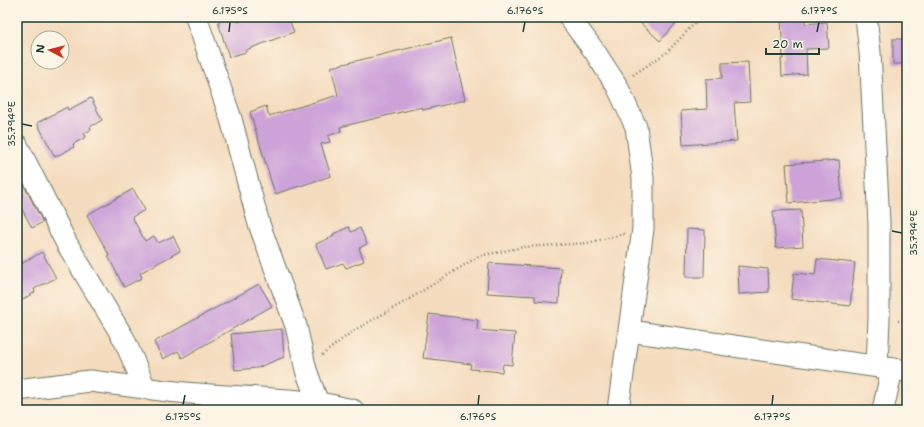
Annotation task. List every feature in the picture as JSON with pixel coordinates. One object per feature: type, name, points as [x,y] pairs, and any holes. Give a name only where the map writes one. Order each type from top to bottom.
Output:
[{"type":"street","points":[[196,17],[232,119],[259,224],[296,326],[306,370],[318,403]]},
{"type":"street","points":[[569,17],[595,52],[617,86],[636,127],[643,178],[643,229],[618,410]]},
{"type":"street","points":[[866,17],[870,52],[879,223],[879,319],[892,369],[883,410]]},
{"type":"street","points":[[17,145],[67,244],[124,340],[146,388]]},
{"type":"street","points":[[630,331],[892,369]]},
{"type":"street","points":[[17,390],[90,381],[169,392],[318,403],[353,410]]},
{"type":"street","points":[[252,410],[277,399]]},
{"type":"path","points":[[617,86],[666,53],[692,26],[699,21],[714,17]]},
{"type":"path","points":[[306,370],[313,362],[353,331],[406,301],[478,256],[524,247],[588,243],[614,238],[643,229]]},
{"type":"building","points":[[235,17],[238,22],[252,17],[288,17],[294,32],[246,50],[246,52],[229,57],[218,22]]},
{"type":"building","points":[[634,17],[682,17],[660,41]]},
{"type":"building","points":[[781,17],[805,17],[805,24],[827,22],[829,48],[806,49],[807,74],[782,76],[781,59],[783,59]]},
{"type":"building","points":[[451,38],[465,100],[423,110],[422,107],[340,127],[341,131],[328,136],[330,142],[321,144],[331,176],[275,194],[250,112],[266,106],[269,116],[338,95],[331,67]]},
{"type":"building","points":[[893,39],[907,39],[907,64],[893,64]]},
{"type":"building","points":[[748,62],[750,102],[734,103],[737,141],[683,145],[681,111],[707,109],[706,79],[722,78],[722,63]]},
{"type":"building","points":[[91,98],[102,120],[90,127],[91,130],[84,133],[86,137],[73,144],[74,147],[55,157],[37,123],[67,107],[68,110]]},
{"type":"building","points":[[839,160],[842,198],[789,203],[786,164]]},
{"type":"building","points":[[23,184],[43,222],[32,228],[17,200],[17,188]]},
{"type":"building","points":[[133,189],[145,210],[132,217],[145,241],[154,236],[158,243],[173,236],[180,251],[140,273],[142,278],[124,287],[108,256],[109,255],[87,215]]},
{"type":"building","points":[[801,210],[803,246],[776,248],[773,211]]},
{"type":"building","points":[[349,227],[351,232],[360,228],[367,244],[359,248],[364,261],[346,268],[343,263],[326,269],[316,244]]},
{"type":"building","points":[[687,229],[705,230],[704,277],[686,277]]},
{"type":"building","points":[[42,252],[56,278],[34,289],[35,292],[17,303],[17,266]]},
{"type":"building","points":[[817,259],[855,263],[850,306],[791,299],[794,273],[815,275]]},
{"type":"building","points":[[489,263],[561,268],[559,303],[535,301],[535,296],[487,293]]},
{"type":"building","points":[[738,266],[768,269],[769,292],[739,294]]},
{"type":"building","points":[[259,284],[272,306],[182,358],[178,351],[163,359],[154,342]]},
{"type":"building","points":[[429,314],[478,320],[477,330],[515,333],[512,365],[503,364],[502,372],[470,369],[471,364],[423,358]]},
{"type":"building","points":[[282,329],[284,357],[257,368],[235,370],[231,334]]}]
